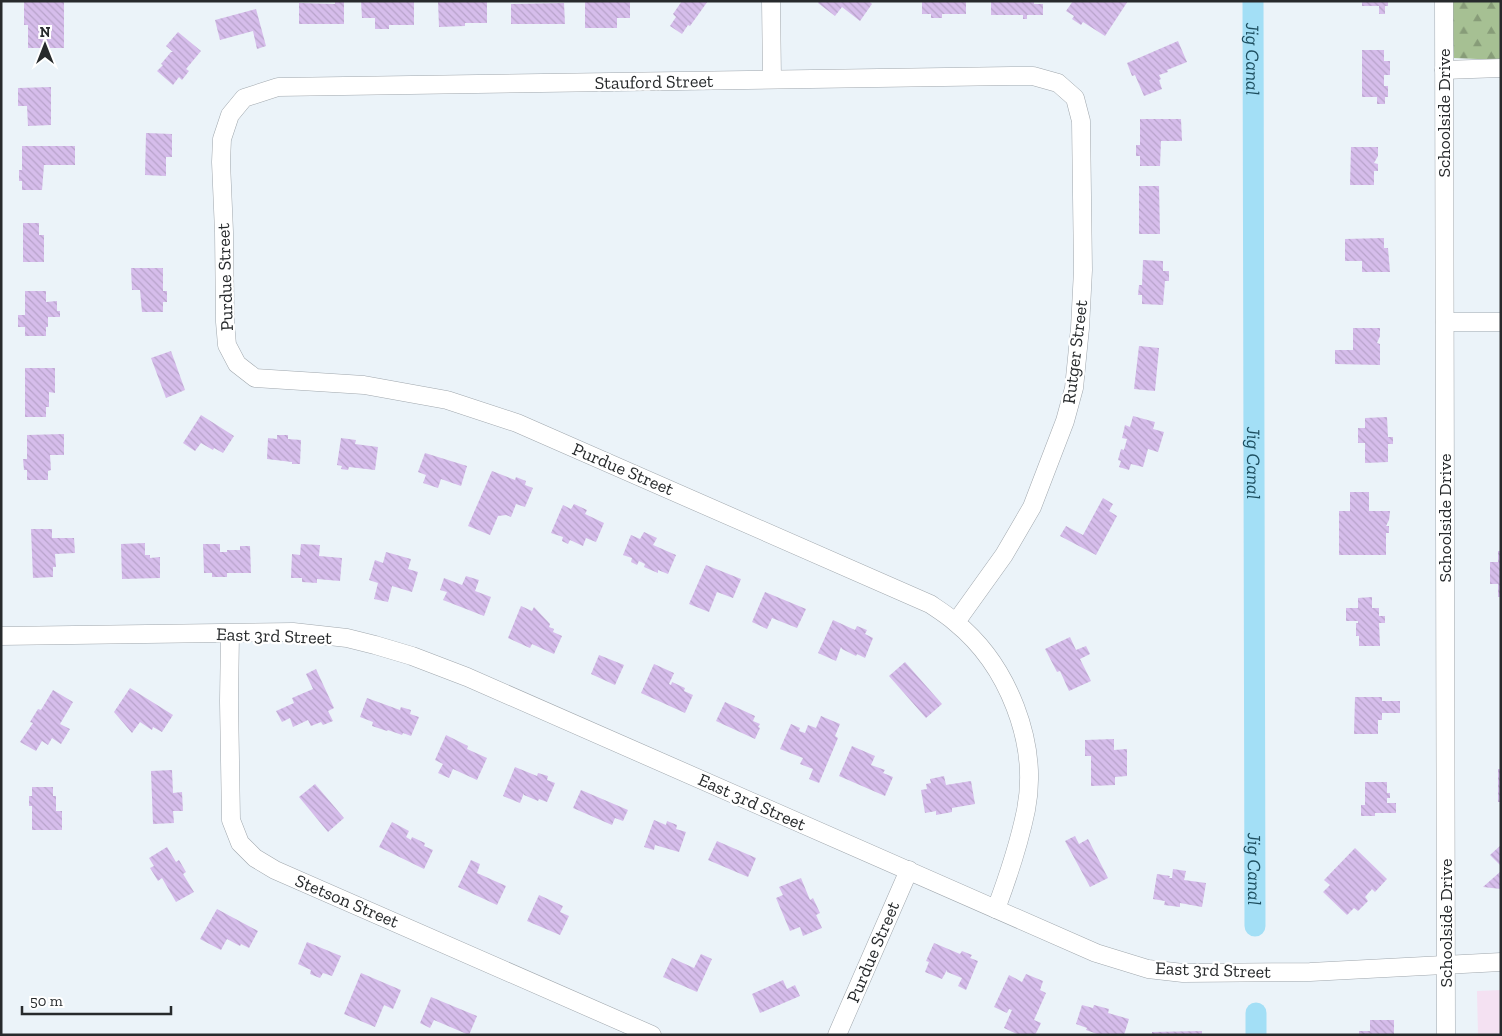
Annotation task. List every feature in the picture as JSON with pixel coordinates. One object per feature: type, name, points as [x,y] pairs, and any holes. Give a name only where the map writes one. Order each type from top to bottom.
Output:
[{"type":"street","points":[[770,1],[772,79]]},
{"type":"street","name":"Schoolside Drive","points":[[1444,1],[1446,1035]]},
{"type":"street","points":[[1444,70],[1501,68]]},
{"type":"street","name":"Stauford Street","points":[[244,98],[278,87],[772,79],[1033,76],[1058,83],[1064,88]]},
{"type":"street","name":"Rutger Street","points":[[956,622],[1004,555],[1032,507],[1066,421],[1074,388],[1083,270],[1081,121],[1075,98],[1064,88]]},
{"type":"street","name":"Purdue Street","points":[[244,98],[230,115],[222,139],[221,162],[225,322],[228,345],[237,364],[255,378],[364,385],[447,400],[517,424],[904,591],[930,604],[956,622],[994,665],[1007,688],[1022,730],[1027,760],[1026,809],[1015,855],[996,909]]},
{"type":"street","points":[[1444,322],[1501,322]]},
{"type":"street","name":"East 3rd Street","points":[[1,636],[293,632],[347,638],[412,656],[476,681],[1096,952],[1148,969],[1215,974],[1310,972],[1501,962]]},
{"type":"street","name":"Stetson Street","points":[[230,634],[231,820],[240,843],[255,858],[275,870],[652,1035]]},
{"type":"street","name":"Purdue Street","points":[[837,1035],[909,870]]},
{"type":"shaded area","points":[[1501,990],[1501,1035],[1478,1035],[1477,991]]},
{"type":"green space","points":[[1451,1],[1501,1],[1501,60],[1454,58]]},
{"type":"building","points":[[24,1],[64,1],[64,48],[28,48],[28,25],[24,25]]},
{"type":"building","points":[[335,1],[344,1],[344,24],[299,24],[299,3],[335,4]]},
{"type":"building","points":[[361,1],[414,1],[414,25],[389,25],[389,29],[375,29],[375,18],[362,18]]},
{"type":"building","points":[[438,1],[487,1],[487,23],[465,23],[465,26],[439,27]]},
{"type":"building","points":[[585,1],[630,1],[630,18],[617,18],[617,28],[585,28]]},
{"type":"building","points":[[682,1],[708,1],[682,34],[670,26],[676,17],[673,14]]},
{"type":"building","points":[[819,1],[871,1],[872,4],[860,21],[842,7],[835,16],[818,3]]},
{"type":"building","points":[[922,1],[966,1],[966,14],[942,14],[942,18],[931,18],[931,14],[922,14]]},
{"type":"building","points":[[991,1],[1034,1],[1034,4],[1043,4],[1043,15],[1027,15],[1027,19],[1023,19],[1023,15],[991,15]]},
{"type":"building","points":[[1073,1],[1128,1],[1105,36],[1083,22],[1081,25],[1072,19],[1074,16],[1066,11]]},
{"type":"building","points":[[1362,1],[1388,1],[1388,6],[1385,6],[1385,14],[1379,14],[1379,6],[1362,6]]},
{"type":"building","points":[[564,3],[565,24],[511,24],[511,4]]},
{"type":"building","points":[[256,9],[266,46],[257,49],[253,31],[220,40],[215,20]]},
{"type":"building","points":[[178,32],[201,51],[186,69],[189,71],[182,80],[179,77],[173,85],[157,71],[171,52],[173,52],[166,46]]},
{"type":"building","points":[[1178,41],[1187,62],[1159,75],[1162,89],[1144,96],[1135,75],[1132,76],[1127,63]]},
{"type":"building","points":[[1362,50],[1384,50],[1384,61],[1390,61],[1390,75],[1384,75],[1384,86],[1388,86],[1388,97],[1385,97],[1385,104],[1377,104],[1377,97],[1362,97]]},
{"type":"building","points":[[51,87],[51,125],[28,126],[27,106],[18,106],[18,88]]},
{"type":"building","points":[[1140,119],[1181,119],[1182,141],[1161,141],[1160,166],[1140,166],[1140,156],[1136,156],[1136,145],[1140,145]]},
{"type":"building","points":[[146,133],[172,134],[172,157],[166,157],[166,176],[145,175]]},
{"type":"building","points":[[22,146],[75,146],[75,165],[44,165],[42,190],[22,190],[22,181],[19,181],[19,170],[22,170]]},
{"type":"building","points":[[1351,147],[1378,147],[1378,156],[1374,163],[1378,164],[1378,171],[1374,171],[1374,185],[1350,185]]},
{"type":"building","points":[[1139,186],[1159,186],[1160,234],[1139,234]]},
{"type":"building","points":[[23,223],[39,223],[39,235],[44,235],[44,262],[23,262]]},
{"type":"building","points":[[1384,238],[1384,248],[1388,248],[1390,272],[1362,272],[1362,261],[1345,261],[1345,239]]},
{"type":"building","points":[[1143,260],[1163,261],[1163,271],[1169,271],[1169,281],[1165,281],[1163,305],[1142,304],[1142,295],[1138,295],[1139,285],[1142,285]]},
{"type":"building","points":[[131,268],[163,268],[163,291],[167,291],[167,302],[163,302],[163,312],[142,312],[140,290],[132,290]]},
{"type":"building","points":[[25,291],[46,291],[46,302],[57,301],[57,311],[60,311],[60,317],[48,317],[46,336],[25,336],[25,327],[18,327],[18,315],[25,315]]},
{"type":"building","points":[[1353,328],[1380,328],[1380,336],[1377,343],[1380,344],[1380,365],[1335,364],[1335,350],[1353,350]]},
{"type":"building","points":[[1139,346],[1159,348],[1155,391],[1134,389]]},
{"type":"building","points":[[171,351],[185,390],[166,398],[151,358]]},
{"type":"building","points":[[25,368],[55,368],[55,393],[49,392],[49,407],[46,407],[46,417],[25,417]]},
{"type":"building","points":[[201,415],[234,436],[223,453],[201,443],[195,451],[183,443]]},
{"type":"building","points":[[1133,416],[1155,422],[1153,429],[1164,432],[1158,452],[1148,449],[1143,467],[1131,464],[1129,470],[1119,467],[1121,461],[1118,460],[1121,449],[1124,450],[1127,439],[1122,438],[1125,425],[1130,427]]},
{"type":"building","points":[[1387,417],[1388,437],[1393,437],[1393,444],[1388,444],[1388,462],[1365,463],[1365,443],[1358,443],[1358,428],[1365,428],[1365,418]]},
{"type":"building","points":[[64,434],[64,455],[50,455],[51,470],[48,471],[48,480],[27,480],[27,470],[24,470],[23,459],[27,459],[27,435]]},
{"type":"building","points":[[277,435],[288,435],[288,439],[301,440],[300,464],[267,459],[268,438],[277,439]]},
{"type":"building","points":[[341,438],[356,440],[355,444],[378,447],[375,470],[349,467],[348,470],[341,469],[342,466],[337,465]]},
{"type":"building","points":[[425,453],[467,466],[461,486],[441,479],[438,488],[423,483],[426,475],[418,472]]},
{"type":"building","points":[[492,471],[515,480],[516,477],[526,481],[525,485],[533,488],[525,507],[516,504],[511,517],[506,515],[498,516],[490,535],[468,526]]},
{"type":"building","points":[[1350,492],[1369,492],[1369,511],[1390,511],[1386,526],[1389,526],[1389,533],[1386,533],[1386,555],[1339,555],[1339,511],[1350,511]]},
{"type":"building","points":[[1103,498],[1113,504],[1109,511],[1117,516],[1096,555],[1060,536],[1066,526],[1083,535]]},
{"type":"building","points":[[574,504],[587,510],[585,514],[604,523],[596,542],[586,538],[583,546],[570,540],[568,544],[562,541],[563,537],[551,533],[563,505],[571,509]]},
{"type":"building","points":[[31,529],[52,529],[52,538],[74,538],[75,553],[55,554],[56,567],[53,567],[53,577],[33,578]]},
{"type":"building","points":[[644,532],[657,538],[653,545],[676,555],[668,574],[658,570],[658,573],[644,567],[645,564],[639,561],[637,565],[631,562],[632,558],[623,555],[631,535],[640,539]]},
{"type":"building","points":[[145,543],[145,555],[150,555],[150,558],[160,557],[160,578],[122,579],[121,544]]},
{"type":"building","points":[[203,544],[220,544],[220,552],[240,550],[240,546],[250,546],[251,573],[227,573],[227,577],[212,577],[212,573],[204,573]]},
{"type":"building","points":[[301,544],[320,545],[319,556],[342,558],[340,581],[317,579],[317,583],[302,582],[302,578],[291,578],[292,554],[300,555]]},
{"type":"building","points":[[1498,551],[1501,551],[1501,597],[1498,597],[1498,584],[1490,584],[1490,562],[1498,562]]},
{"type":"building","points":[[386,552],[411,559],[408,569],[418,572],[412,592],[392,586],[388,602],[374,599],[378,583],[369,580],[375,560],[383,563]]},
{"type":"building","points":[[706,565],[741,579],[733,598],[717,592],[709,612],[689,604]]},
{"type":"building","points":[[466,576],[479,580],[475,591],[491,597],[484,616],[443,600],[447,592],[440,590],[444,578],[462,585]]},
{"type":"building","points":[[765,592],[806,609],[797,628],[772,618],[767,629],[752,622]]},
{"type":"building","points":[[1372,597],[1372,608],[1379,608],[1379,616],[1385,616],[1385,623],[1379,623],[1380,646],[1359,646],[1359,636],[1356,636],[1356,623],[1358,621],[1346,621],[1346,608],[1358,608],[1358,598]]},
{"type":"building","points":[[521,606],[532,611],[534,607],[550,624],[549,627],[554,629],[553,632],[562,636],[554,654],[532,644],[530,648],[508,638]]},
{"type":"building","points":[[833,620],[855,630],[857,626],[867,630],[865,634],[873,638],[865,658],[857,654],[856,656],[841,647],[836,661],[818,653]]},
{"type":"building","points":[[1070,637],[1076,650],[1086,646],[1090,654],[1080,659],[1091,681],[1069,691],[1060,671],[1057,672],[1045,649]]},
{"type":"building","points":[[599,655],[624,665],[615,685],[591,674]]},
{"type":"building","points":[[905,662],[942,704],[926,718],[889,676]]},
{"type":"building","points":[[654,664],[674,673],[669,684],[671,685],[672,682],[685,688],[684,691],[693,695],[685,713],[641,693]]},
{"type":"building","points":[[316,669],[334,708],[328,711],[333,721],[323,725],[321,722],[311,726],[308,720],[293,727],[290,718],[282,722],[276,711],[294,703],[292,698],[313,689],[306,674]]},
{"type":"building","points":[[130,688],[173,715],[162,732],[153,727],[152,730],[140,722],[132,733],[114,712]]},
{"type":"building","points":[[53,690],[73,702],[60,724],[70,729],[61,744],[52,738],[48,745],[42,741],[36,751],[20,742],[33,723],[30,722],[38,709],[41,710]]},
{"type":"building","points":[[1355,697],[1382,697],[1382,701],[1400,701],[1400,713],[1382,713],[1382,720],[1378,720],[1378,734],[1354,734]]},
{"type":"building","points":[[367,698],[400,710],[401,707],[411,710],[410,714],[419,717],[411,736],[372,726],[373,722],[360,717]]},
{"type":"building","points":[[725,702],[755,716],[753,721],[760,724],[758,727],[760,728],[755,739],[716,721]]},
{"type":"building","points":[[821,716],[840,724],[835,736],[838,738],[819,783],[809,779],[813,769],[800,764],[803,758],[780,749],[791,724],[800,728],[799,731],[805,733],[808,725],[816,728]]},
{"type":"building","points":[[446,735],[468,746],[467,749],[487,758],[477,780],[453,769],[449,778],[438,773],[443,764],[435,760]]},
{"type":"building","points":[[1114,739],[1114,750],[1127,749],[1127,776],[1115,777],[1115,785],[1091,786],[1091,756],[1085,756],[1085,740]]},
{"type":"building","points":[[852,746],[875,756],[871,765],[885,770],[883,773],[893,777],[885,796],[839,776]]},
{"type":"building","points":[[515,767],[537,776],[538,773],[548,776],[547,780],[555,783],[547,802],[539,799],[538,801],[524,795],[524,793],[520,803],[503,796]]},
{"type":"building","points":[[1498,769],[1501,769],[1501,802],[1498,802]]},
{"type":"building","points":[[172,770],[173,793],[182,792],[183,811],[173,811],[174,823],[153,824],[151,771]]},
{"type":"building","points":[[944,776],[946,785],[971,781],[975,804],[952,808],[952,812],[936,815],[936,811],[925,813],[921,790],[927,789],[926,784],[931,783],[930,779]]},
{"type":"building","points":[[1365,782],[1387,782],[1387,793],[1390,793],[1390,798],[1387,798],[1387,803],[1396,803],[1396,813],[1375,813],[1375,816],[1361,816],[1361,805],[1365,805]]},
{"type":"building","points":[[315,784],[344,818],[328,832],[299,797]]},
{"type":"building","points":[[32,787],[53,787],[53,796],[56,796],[56,811],[62,811],[62,830],[32,830],[32,806],[29,806],[29,796],[32,796]]},
{"type":"building","points":[[581,790],[628,810],[623,821],[615,818],[612,825],[573,808]]},
{"type":"building","points":[[654,820],[666,825],[667,821],[677,825],[676,829],[686,832],[679,852],[655,845],[654,850],[644,847]]},
{"type":"building","points":[[392,822],[409,831],[406,837],[411,840],[412,837],[425,843],[424,846],[433,850],[424,869],[379,847]]},
{"type":"building","points":[[1075,836],[1079,844],[1088,839],[1108,878],[1090,887],[1065,841]]},
{"type":"building","points":[[717,841],[756,858],[748,877],[708,860]]},
{"type":"building","points":[[1501,845],[1501,866],[1490,855]]},
{"type":"building","points":[[167,847],[176,862],[179,860],[186,872],[183,874],[194,892],[176,902],[162,878],[158,881],[150,868],[154,866],[149,858]]},
{"type":"building","points":[[1355,848],[1387,879],[1375,892],[1372,889],[1365,897],[1368,901],[1358,911],[1354,908],[1347,915],[1323,892],[1330,885],[1324,880]]},
{"type":"building","points":[[471,860],[480,864],[477,873],[506,886],[497,905],[458,887]]},
{"type":"building","points":[[1173,869],[1186,871],[1184,880],[1206,883],[1202,907],[1180,903],[1180,907],[1164,905],[1165,901],[1153,899],[1157,874],[1172,878]]},
{"type":"building","points":[[1501,871],[1501,889],[1483,887]]},
{"type":"building","points":[[801,878],[810,900],[813,898],[820,913],[816,915],[822,928],[803,936],[800,927],[790,931],[776,898],[783,895],[779,887]]},
{"type":"building","points":[[539,895],[563,906],[560,912],[569,916],[560,935],[527,921]]},
{"type":"building","points":[[217,909],[258,931],[249,948],[241,944],[240,946],[227,939],[221,950],[200,939]]},
{"type":"building","points":[[307,942],[341,956],[332,976],[323,973],[320,978],[310,974],[311,970],[298,964]]},
{"type":"building","points":[[934,943],[960,954],[962,951],[972,955],[970,958],[978,961],[966,990],[958,986],[962,978],[947,972],[947,970],[942,979],[925,972],[929,962],[926,961]]},
{"type":"building","points":[[701,954],[712,959],[697,992],[663,977],[672,958],[694,968]]},
{"type":"building","points":[[361,973],[401,990],[393,1009],[384,1005],[375,1027],[344,1014]]},
{"type":"building","points":[[1026,974],[1043,981],[1040,990],[1046,993],[1034,1020],[1041,1023],[1035,1035],[1019,1035],[1004,1028],[1012,1010],[1009,1009],[1007,1013],[994,1007],[1009,975],[1022,982]]},
{"type":"building","points":[[783,980],[787,989],[795,985],[800,996],[760,1013],[752,994]]},
{"type":"building","points":[[431,997],[477,1016],[469,1035],[434,1020],[430,1028],[420,1023]]},
{"type":"building","points":[[1082,1005],[1093,1008],[1094,1005],[1109,1009],[1108,1013],[1129,1019],[1124,1035],[1100,1035],[1076,1024]]},
{"type":"building","points":[[1370,1020],[1394,1020],[1394,1035],[1359,1035],[1359,1031],[1370,1031]]},
{"type":"building","points":[[1202,1031],[1202,1035],[1152,1035],[1152,1032]]},
{"type":"waterway","name":"Jig Canal","points":[[1253,1],[1255,926]]},
{"type":"waterway","name":"Jig Canal","points":[[1256,1013],[1256,1035]]}]
